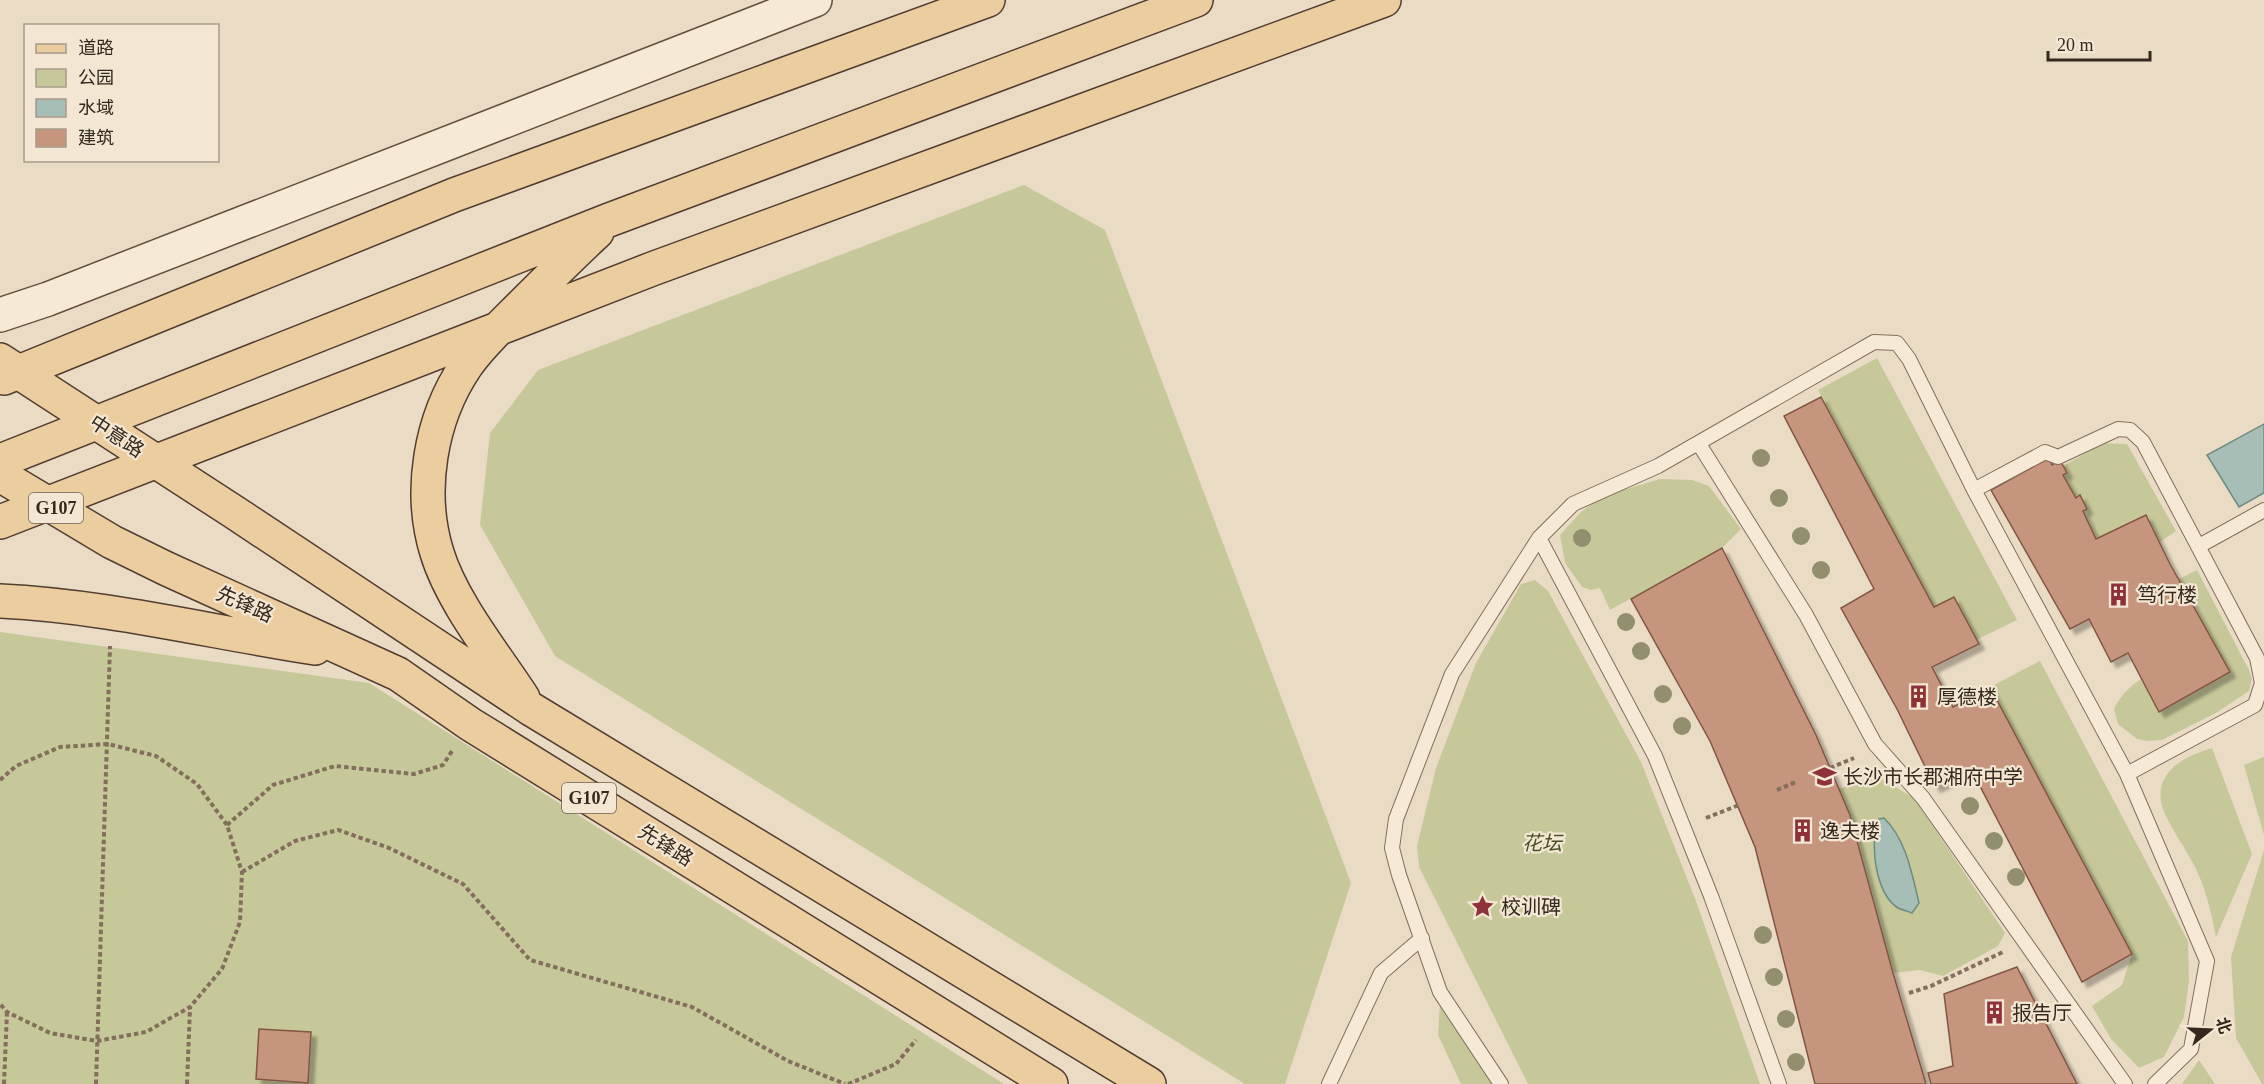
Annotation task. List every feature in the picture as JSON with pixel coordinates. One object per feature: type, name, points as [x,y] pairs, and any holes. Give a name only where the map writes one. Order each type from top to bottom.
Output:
[{"type":"main road","points":[[6,371],[454,195],[988,0]]},
{"type":"main road","points":[[0,461],[609,220],[1196,0]]},
{"type":"main road","points":[[0,522],[675,261],[1384,0]]},
{"type":"main road","points":[[531,709],[455,596],[437,554],[429,515],[434,440],[445,404],[467,365],[498,329],[609,220]]},
{"type":"main road","name":"中意路","points":[[6,371],[98,423],[531,709]]},
{"type":"main road","name":"G107","points":[[0,475],[48,504]]},
{"type":"main road","name":"先锋路","points":[[48,504],[112,542],[167,569],[399,674],[470,724],[1051,1084]]},
{"type":"main road","points":[[0,601],[157,618],[244,637],[358,655]]},
{"type":"main road","name":"G107","points":[[531,709],[1149,1084]]},
{"type":"street","points":[[0,315],[48,299],[815,0]]},
{"type":"lane","points":[[1501,1084],[1440,992],[1399,875],[1392,848],[1395,819],[1452,674],[1539,538],[1573,504],[1658,466],[1699,444],[1874,342],[1898,344],[1909,359],[1974,489],[2127,774],[2207,961],[2191,1048],[2155,1084]]},
{"type":"lane","points":[[1974,489],[2045,452],[2058,457],[2118,429],[2130,430],[2143,442],[2199,546],[2257,658],[2262,683],[2259,694],[2255,705],[2127,774]]},
{"type":"lane","points":[[1699,444],[1806,615],[1875,744],[1923,798],[2125,1084]]},
{"type":"lane","points":[[2199,546],[2264,510]]},
{"type":"lane","points":[[1539,538],[1655,756],[1711,896],[1779,1084]]},
{"type":"lane","points":[[1329,1084],[1382,973],[1422,938]]},
{"type":"path","points":[[96,1084],[108,744],[110,612]]},
{"type":"path","points":[[227,825],[273,786],[335,766],[414,774],[443,765],[470,724]]},
{"type":"path","points":[[0,780],[16,766],[60,747],[108,744],[156,756],[197,784],[227,825],[242,872],[240,922],[222,969],[190,1007],[146,1032],[98,1041],[50,1033],[8,1012],[0,1004]]},
{"type":"path","points":[[1830,768],[1858,756]]},
{"type":"path","points":[[1777,790],[1796,782]]},
{"type":"path","points":[[1683,828],[1739,805]]},
{"type":"path","points":[[242,872],[295,841],[338,830],[389,848],[463,884],[530,960],[692,1007],[788,1061],[847,1084],[896,1065],[938,1014]]},
{"type":"path","points":[[1909,993],[1931,986],[2025,942]]},
{"type":"path","points":[[187,1084],[190,1007]]},
{"type":"path","points":[[4,1084],[8,1012]]},
{"type":"green space","points":[[1024,185],[1105,230],[1351,883],[1285,1084],[1245,1084],[555,656],[480,525],[490,433],[538,370]]},
{"type":"green space","points":[[1877,358],[2017,620],[1976,640],[1934,607],[1818,390]]},
{"type":"green space","points":[[2103,443],[2127,444],[2176,531],[2160,542],[2146,515],[2096,539],[2063,475],[2067,472],[2063,466]]},
{"type":"green space","points":[[1660,479],[1692,480],[1709,486],[1741,529],[1722,548],[1610,610],[1600,588],[1591,590],[1582,587],[1565,563],[1560,535],[1581,512],[1603,496]]},
{"type":"green space","points":[[2197,570],[2249,670],[2252,679],[2249,691],[2216,713],[2162,740],[2137,739],[2118,724],[2114,709],[2122,696],[2141,679],[2160,712],[2230,672],[2179,579]]},
{"type":"green space","name":"花坛","points":[[1535,580],[1548,591],[1641,762],[1696,901],[1760,1084],[1528,1084],[1419,867],[1417,846],[1436,768],[1476,663],[1521,584]]},
{"type":"green space","points":[[0,632],[369,683],[1004,1084],[0,1084]]},
{"type":"green space","points":[[2040,661],[2188,941],[2189,981],[2184,1017],[2164,1057],[2139,1068],[2111,1039],[2092,1006],[2122,985],[2132,954],[1990,687]]},
{"type":"green space","points":[[2212,748],[2252,854],[2216,937],[2202,884],[2164,812],[2160,794],[2162,784],[2173,767]]},
{"type":"green space","points":[[2264,757],[2264,835],[2244,765]]},
{"type":"green space","points":[[1877,776],[1914,798],[2005,933],[1998,946],[1943,976],[1920,970],[1893,973],[1850,815],[1839,789]]},
{"type":"green space","points":[[2264,850],[2264,1084],[2262,1084],[2236,1038],[2231,957]]},
{"type":"green space","points":[[1440,1003],[1493,1084],[1461,1084],[1438,1035]]},
{"type":"green space","points":[[2199,1060],[2215,1084],[2182,1084]]},
{"type":"water","points":[[2264,424],[2264,493],[2239,507],[2207,455]]},
{"type":"water","points":[[1884,818],[1898,836],[1911,869],[1919,903],[1912,913],[1898,908],[1890,901],[1879,879],[1875,840],[1879,819]]},
{"type":"building","name":"厚德楼","points":[[1821,397],[1934,607],[1954,597],[1979,644],[1932,667],[1953,707],[1990,687],[2132,954],[2082,982],[1971,769],[1935,787],[1897,709],[1841,608],[1874,589],[1784,416]]},
{"type":"building","name":"笃行楼","points":[[2049,458],[2052,465],[2060,460],[2067,473],[2063,475],[2076,498],[2080,495],[2087,509],[2083,511],[2096,539],[2146,515],[2170,564],[2230,672],[2159,712],[2128,653],[2111,662],[2089,619],[2070,629],[1991,490]]},
{"type":"building","name":"逸夫楼","points":[[1722,548],[1816,735],[1850,815],[1926,1084],[1815,1084],[1755,847],[1710,741],[1631,599]]},
{"type":"building","name":"报告厅","points":[[2017,967],[2077,1084],[1931,1084],[1928,1073],[1953,1066],[1944,994]]},
{"type":"building","points":[[259,1029],[311,1032],[308,1083],[256,1079]]},
{"type":"place","name":"笃行楼","points":[[2119,595]]},
{"type":"place","name":"厚德楼","points":[[1919,697]]},
{"type":"place","name":"长沙市长郡湘府中学","points":[[1825,777]]},
{"type":"place","name":"逸夫楼","points":[[1802,831]]},
{"type":"place","name":"校训碑","points":[[1483,907]]},
{"type":"place","name":"报告厅","points":[[1994,1013]]}]
